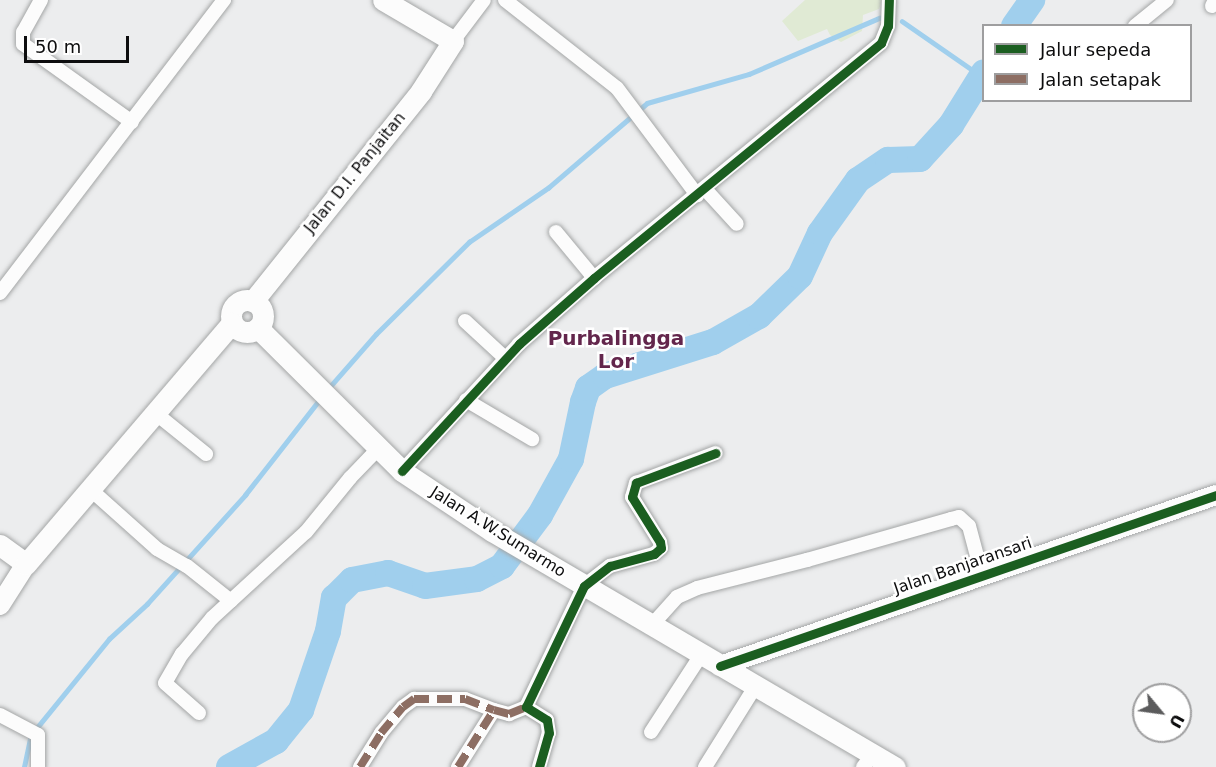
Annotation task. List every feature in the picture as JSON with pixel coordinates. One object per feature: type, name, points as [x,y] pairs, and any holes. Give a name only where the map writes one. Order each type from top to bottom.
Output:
[{"type":"main road","points":[[383,0],[453,42]]},
{"type":"main road","name":"Jalan D.I. Panjaitan","points":[[253,301],[421,91],[453,42]]},
{"type":"main road","points":[[0,545],[26,564],[232,323],[233,307],[242,300],[253,301],[263,313],[258,328],[244,332],[232,323]]},
{"type":"main road","name":"Jalan A.W.Sumarmo","points":[[258,328],[378,450],[402,471],[492,531],[755,687],[868,761],[895,767]]},
{"type":"street","points":[[41,0],[23,32],[23,44],[132,122]]},
{"type":"street","points":[[0,293],[224,0]]},
{"type":"street","points":[[453,42],[484,0]]},
{"type":"street","points":[[505,0],[600,74],[635,112],[701,192],[737,224]]},
{"type":"street","points":[[1137,24],[1167,0]]},
{"type":"street","points":[[402,471],[505,358],[594,278],[881,43],[887,32],[889,9]]},
{"type":"street","points":[[556,232],[594,278]]},
{"type":"street","points":[[465,321],[505,358]]},
{"type":"street","points":[[466,400],[532,439]]},
{"type":"street","points":[[154,412],[206,454]]},
{"type":"street","points":[[199,713],[165,685],[165,679],[212,618],[306,532],[350,478],[378,450]]},
{"type":"street","points":[[360,767],[381,734],[414,699],[465,699],[509,714],[526,707],[584,586],[610,567],[654,554],[661,548],[660,542],[632,497],[636,483],[716,453]]},
{"type":"street","points":[[90,489],[157,549],[183,564],[231,601]]},
{"type":"street","name":"Jalan Banjaransari","points":[[720,666],[1216,495]]},
{"type":"street","points":[[651,626],[677,597],[698,588],[951,519],[960,518],[969,526],[982,575]]},
{"type":"street","points":[[0,605],[26,564]]},
{"type":"street","points":[[651,732],[701,655]]},
{"type":"street","points":[[705,767],[755,687]]},
{"type":"street","points":[[526,707],[547,720],[549,734],[539,767]]},
{"type":"street","points":[[458,767],[494,710]]},
{"type":"street","points":[[0,715],[30,729],[38,767]]},
{"type":"green space","points":[[805,0],[882,0],[879,9],[863,15],[862,31],[841,42],[830,35],[827,29],[798,41],[782,21]]},
{"type":"waterway","points":[[1015,24],[1032,0]]},
{"type":"waterway","points":[[327,390],[376,334],[469,242],[548,188],[647,103],[749,74],[879,18]]},
{"type":"waterway","points":[[902,21],[981,76]]},
{"type":"waterway","points":[[229,767],[276,741],[301,710],[328,631],[334,598],[352,580],[388,573],[425,586],[477,579],[502,566],[540,515],[571,459],[588,388],[605,376],[713,342],[759,316],[800,276],[820,233],[858,180],[888,160],[920,159],[951,125],[982,75]]},
{"type":"waterway","points":[[24,767],[31,735],[109,639],[147,604],[245,495],[320,399]]},
{"type":"marked path","points":[[360,767],[381,733],[403,707],[414,699],[465,699],[494,710]]},
{"type":"marked path","points":[[458,767],[494,710],[509,714],[526,707]]},
{"type":"cycle path","points":[[402,471],[519,344],[594,278],[881,43],[888,26],[889,0]]},
{"type":"cycle path","points":[[539,767],[549,733],[547,720],[526,707],[584,586],[610,566],[654,554],[661,548],[660,542],[632,497],[636,483],[716,453]]},
{"type":"cycle path","points":[[720,666],[1216,495]]},
{"type":"district","name":"Purbalingga Lor","points":[[616,350]]}]
